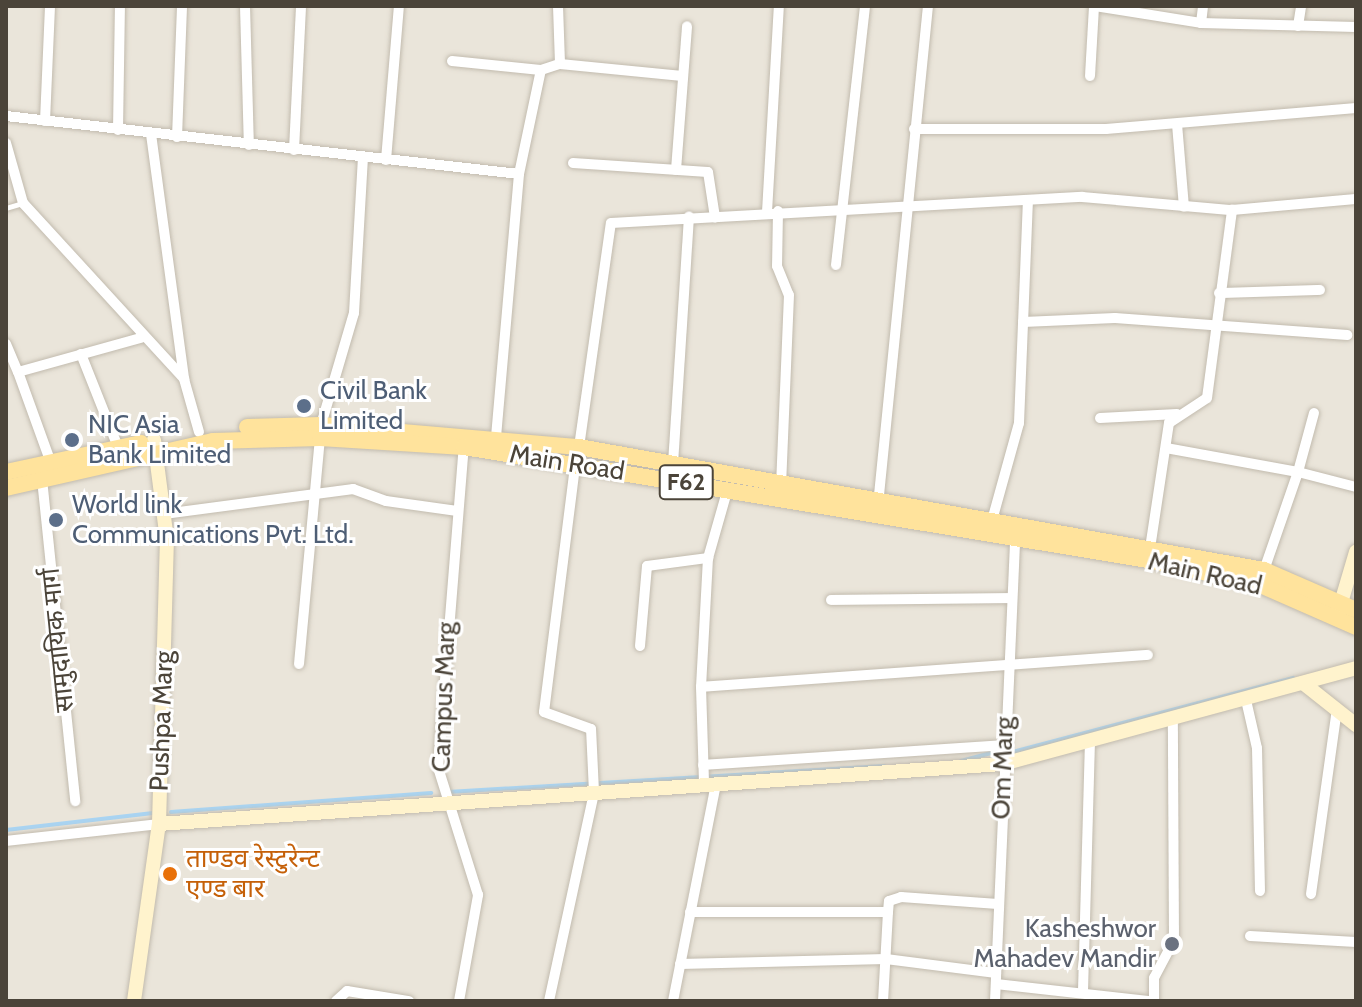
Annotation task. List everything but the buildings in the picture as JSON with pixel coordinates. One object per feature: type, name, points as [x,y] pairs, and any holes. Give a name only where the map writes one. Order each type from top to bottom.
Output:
[{"type":"main road","name":"Main Road","points":[[155,445],[321,431]]},
{"type":"main road","name":"Main Road","points":[[6,472],[155,445],[199,432],[321,431],[464,440],[496,437],[579,447],[878,505]]},
{"type":"main road","name":"Main Road","points":[[464,440],[575,465],[991,523],[1149,555],[1344,610]]},
{"type":"main road","name":"Main Road","points":[[6,488],[120,452]]},
{"type":"main road","name":"Main Road","points":[[991,523],[1015,535],[1264,570],[1344,610],[1356,627]]},
{"type":"street","points":[[45,121],[50,6]]},
{"type":"street","points":[[118,130],[120,6]]},
{"type":"street","points":[[177,137],[182,6]]},
{"type":"street","points":[[245,6],[249,145]]},
{"type":"street","points":[[294,150],[301,6]]},
{"type":"street","points":[[386,160],[399,6]]},
{"type":"street","points":[[558,6],[560,64]]},
{"type":"street","points":[[779,6],[773,211],[777,272],[789,295],[781,484]]},
{"type":"street","points":[[836,265],[865,6]]},
{"type":"street","points":[[878,505],[905,206],[928,6]]},
{"type":"street","points":[[1090,76],[1094,6],[1201,23],[1356,27]]},
{"type":"street","points":[[1201,23],[1203,6]]},
{"type":"street","points":[[1298,26],[1301,6]]},
{"type":"street","points":[[676,170],[687,26]]},
{"type":"street","points":[[452,61],[541,70],[560,64],[682,76]]},
{"type":"street","points":[[496,437],[519,174],[541,70]]},
{"type":"street","points":[[914,129],[1177,124],[1356,108]]},
{"type":"street","points":[[6,116],[519,174]]},
{"type":"street","points":[[1177,124],[1184,207]]},
{"type":"street","points":[[151,134],[184,379],[199,432]]},
{"type":"street","points":[[6,143],[23,203],[141,338],[184,379]]},
{"type":"street","points":[[299,664],[321,431],[354,313],[363,158]]},
{"type":"street","points":[[573,163],[712,175],[715,217]]},
{"type":"street","points":[[579,447],[605,231],[623,219],[715,217],[842,207],[1028,202],[1082,197],[1232,210],[1356,199]]},
{"type":"street","points":[[991,523],[1019,423],[1028,202]]},
{"type":"street","points":[[1100,418],[1177,414],[1207,398],[1232,210]]},
{"type":"street","points":[[673,464],[689,217]]},
{"type":"street","points":[[1219,293],[1320,290]]},
{"type":"street","points":[[1023,322],[1115,318],[1214,328],[1347,335]]},
{"type":"street","points":[[18,372],[141,338]]},
{"type":"street","points":[[6,344],[51,463]]},
{"type":"street","points":[[81,354],[120,452]]},
{"type":"street","points":[[1264,570],[1298,472],[1314,413]]},
{"type":"street","points":[[1149,555],[1166,448],[1177,414]]},
{"type":"street","name":"Campus Marg","points":[[459,1001],[478,895],[444,803],[438,767],[464,440]]},
{"type":"street","name":"Pushpa Marg","points":[[134,1001],[159,824],[164,514],[155,445]]},
{"type":"street","points":[[1166,448],[1298,472],[1356,487]]},
{"type":"street","points":[[549,1001],[594,792],[591,729],[544,712],[575,465]]},
{"type":"street","name":"सामुदायिक मार्ग","points":[[42,479],[75,801]]},
{"type":"street","points":[[673,1001],[690,912],[706,776],[701,687],[708,558],[728,488]]},
{"type":"street","points":[[164,514],[353,489],[386,501],[457,511]]},
{"type":"street","name":"Om Marg","points":[[995,1001],[1015,535]]},
{"type":"street","points":[[1344,610],[1356,552]]},
{"type":"street","points":[[640,646],[647,566],[708,558]]},
{"type":"street","points":[[831,600],[1010,598]]},
{"type":"street","points":[[701,687],[1148,655]]},
{"type":"street","points":[[706,776],[1003,764],[1173,721],[1356,668]]},
{"type":"street","points":[[1303,683],[1356,725]]},
{"type":"street","points":[[1246,700],[1257,748],[1260,891]]},
{"type":"street","points":[[1311,894],[1337,710]]},
{"type":"street","points":[[680,964],[886,959],[1151,1001],[1154,978],[1174,940],[1173,721]]},
{"type":"street","points":[[1083,991],[1090,742]]},
{"type":"street","points":[[6,841],[159,824],[594,792],[706,776],[1004,745]]},
{"type":"street","points":[[883,1001],[889,901],[901,897],[998,904]]},
{"type":"street","points":[[690,912],[888,912]]},
{"type":"street","points":[[1250,936],[1356,942]]},
{"type":"street","points":[[336,1001],[347,991],[409,1001]]},
{"type":"lane","points":[[6,208],[23,203]]},
{"type":"shaded area","points":[[6,6],[1356,6],[1356,1001],[6,1001]]},
{"type":"waterway","points":[[1009,753],[1293,678]]},
{"type":"waterway","points":[[961,761],[990,753]]},
{"type":"waterway","points":[[448,792],[884,766]]},
{"type":"waterway","points":[[171,812],[431,793]]},
{"type":"waterway","points":[[6,830],[153,813]]},
{"type":"place","name":"Civil Bank Limited","points":[[304,406]]},
{"type":"place","name":"NIC Asia Bank Limited","points":[[72,440]]},
{"type":"place","name":"World link Communications Pvt. Ltd.","points":[[56,520]]},
{"type":"place","name":"ताण्डव रेस्टुरेन्ट एण्ड बार","points":[[170,874]]},
{"type":"place","name":"Kasheshwor Mahadev Mandir","points":[[1172,944]]}]
